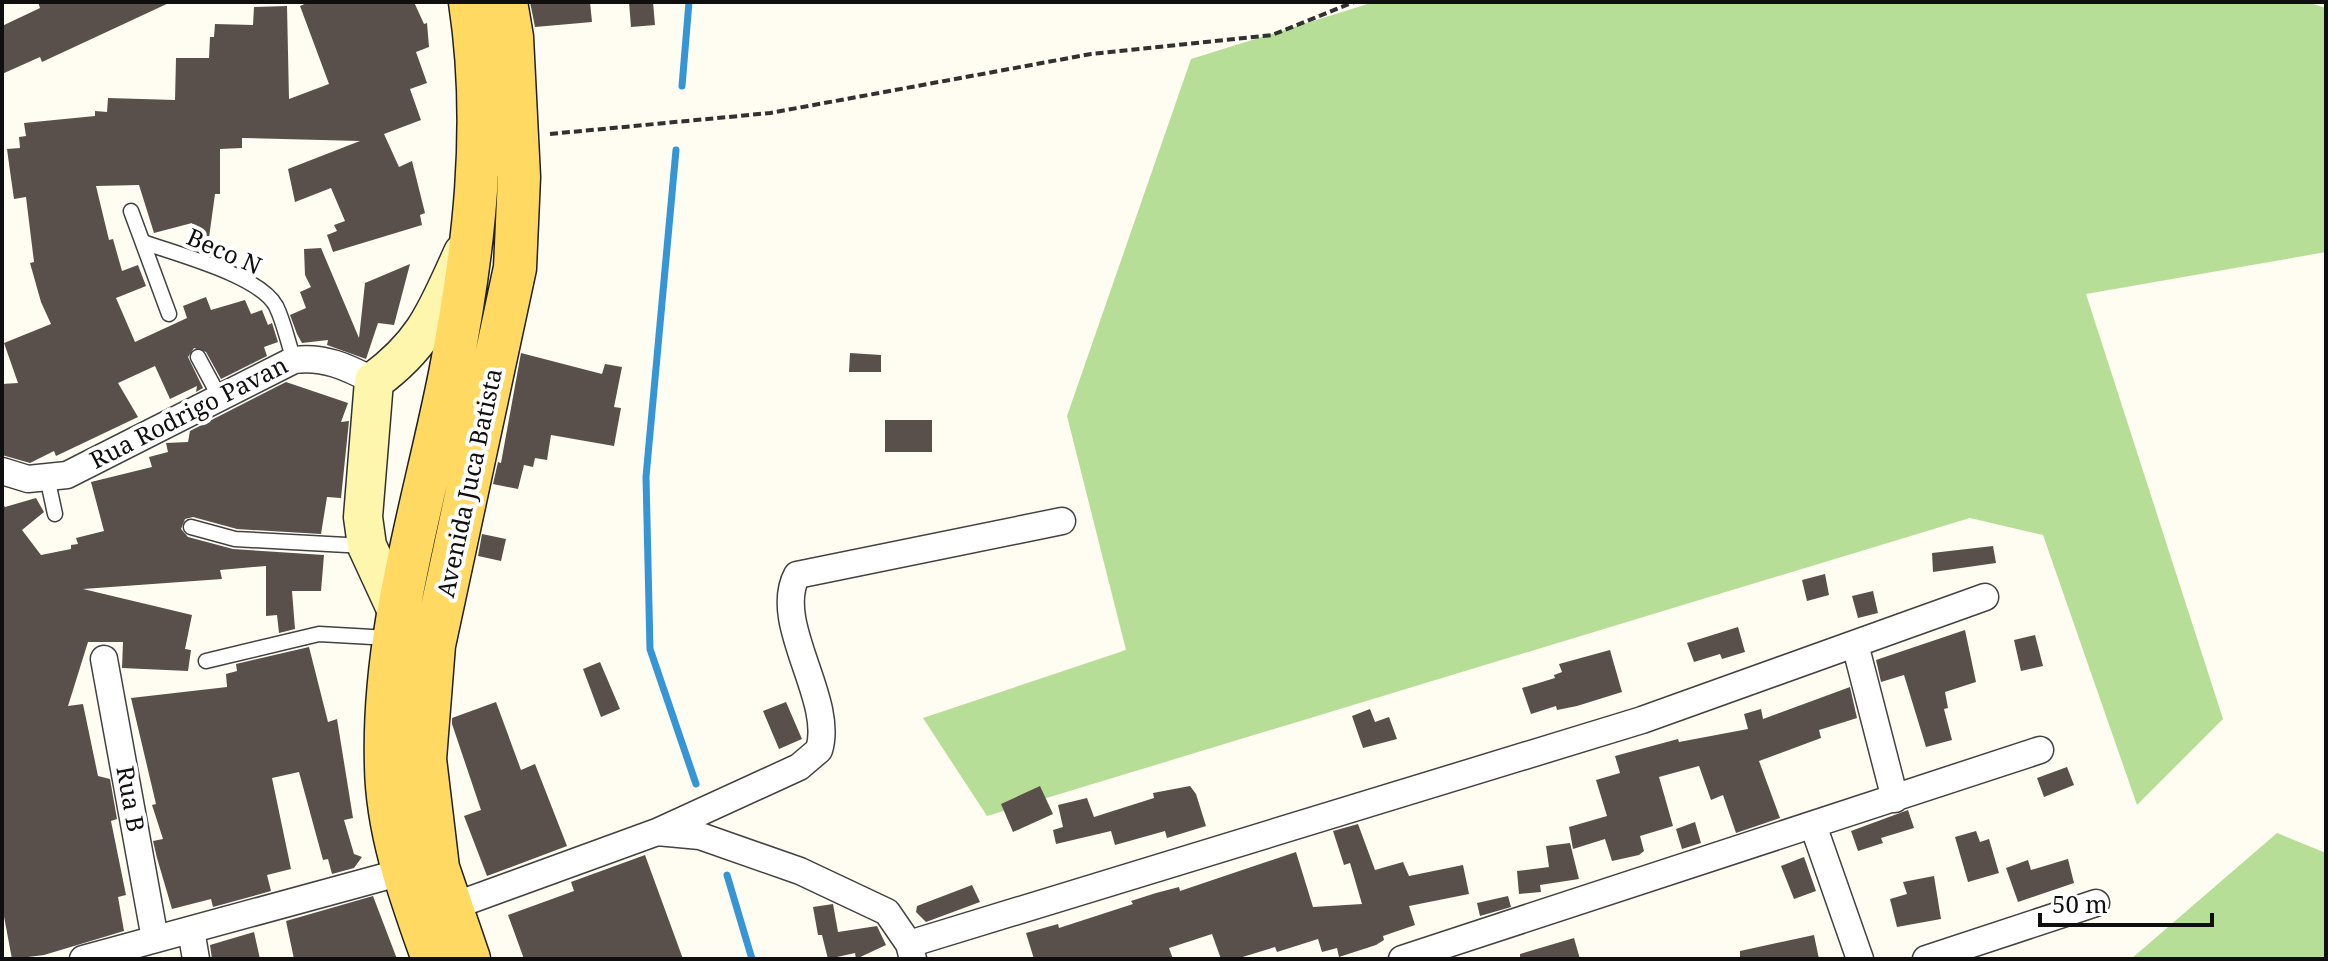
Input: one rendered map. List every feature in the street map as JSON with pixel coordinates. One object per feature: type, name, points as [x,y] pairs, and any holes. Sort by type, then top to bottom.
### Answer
[{"type":"main road","name":"Avenida Juca Batista","points":[[433,959],[402,872],[386,768],[394,625],[450,374],[474,229],[478,191],[470,2]]},
{"type":"main road","name":"Avenida Juca Batista","points":[[469,959],[438,868],[425,759],[434,645],[515,268],[519,177],[512,37],[506,2]]},
{"type":"main road","points":[[474,229],[498,237],[506,244],[515,268]]},
{"type":"main road","points":[[410,547],[423,543],[464,513]]},
{"type":"street","points":[[394,625],[365,532],[374,381],[404,360],[420,340],[474,229]]},
{"type":"street","name":"Rua Rodrigo Pavan","points":[[2,471],[28,479],[67,475],[294,360],[321,359],[345,366],[374,381]]},
{"type":"street","points":[[451,907],[657,832],[799,767],[819,750],[821,727],[790,598],[797,575],[1062,521]]},
{"type":"street","points":[[365,532],[387,545],[410,547]]},
{"type":"street","points":[[657,832],[700,836],[800,871],[887,912],[911,952],[1642,720],[1985,597]]},
{"type":"street","points":[[1855,644],[1895,799]]},
{"type":"street","name":"Rua B","points":[[104,659],[155,939]]},
{"type":"street","points":[[1402,959],[1439,953],[2040,750]]},
{"type":"street","points":[[1813,825],[1860,959]]},
{"type":"street","points":[[83,959],[402,872]]},
{"type":"street","points":[[1926,959],[2096,903]]},
{"type":"street","points":[[191,930],[196,959]]},
{"type":"lane","points":[[131,211],[169,314]]},
{"type":"lane","name":"Beco N","points":[[143,242],[233,275],[256,287],[275,304],[294,360]]},
{"type":"lane","points":[[198,357],[219,396]]},
{"type":"lane","points":[[47,477],[55,514]]},
{"type":"lane","points":[[191,527],[235,539],[365,532]]},
{"type":"lane","points":[[206,661],[319,634],[394,625]]},
{"type":"path","points":[[517,137],[770,113],[1091,54],[1272,35],[1354,2]]},
{"type":"green space","points":[[1374,2],[2307,2],[2326,8],[2326,252],[2086,294],[2223,719],[2137,805],[2043,535],[1970,518],[987,816],[923,718],[1126,650],[1067,416],[1191,59]]},
{"type":"green space","points":[[2277,833],[2326,853],[2326,959],[2131,959]]},
{"type":"building","points":[[38,2],[171,2],[42,62],[40,57],[2,74],[2,26],[40,8]]},
{"type":"building","points":[[309,2],[414,2],[424,24],[427,23],[429,47],[416,52],[427,83],[410,89],[421,120],[384,134],[399,167],[412,161],[425,213],[420,215],[422,225],[333,252],[327,235],[337,231],[334,225],[345,221],[331,188],[295,202],[288,169],[360,141],[242,138],[242,148],[220,149],[220,194],[215,194],[208,245],[189,242],[192,223],[154,233],[139,185],[96,186],[109,240],[113,239],[122,271],[138,265],[146,286],[116,298],[135,342],[187,318],[183,306],[206,297],[211,310],[245,300],[251,314],[262,310],[268,325],[272,323],[278,342],[264,347],[267,356],[221,379],[206,352],[194,348],[188,357],[203,388],[196,392],[197,386],[170,399],[155,366],[118,383],[138,417],[56,456],[54,451],[30,463],[2,455],[2,384],[18,383],[4,343],[51,324],[30,263],[34,262],[26,197],[14,199],[7,149],[20,148],[19,137],[26,136],[24,123],[95,116],[95,111],[107,112],[108,98],[175,100],[176,58],[209,58],[210,37],[214,37],[215,24],[253,25],[254,7],[287,6],[289,99],[329,84],[300,6]]},
{"type":"building","points":[[530,2],[590,2],[592,22],[535,27]]},
{"type":"building","points":[[629,2],[653,2],[655,25],[631,27]]},
{"type":"building","points":[[321,248],[359,338],[365,283],[410,264],[394,325],[378,323],[366,359],[327,345],[328,340],[302,343],[297,334],[290,315],[306,308],[300,292],[311,287],[305,275],[304,249]]},
{"type":"building","points":[[521,353],[602,374],[605,364],[622,367],[614,407],[621,408],[614,446],[551,435],[547,460],[535,458],[533,467],[524,465],[518,489],[493,484],[498,462],[501,463]]},
{"type":"building","points":[[850,353],[881,355],[881,372],[849,372]]},
{"type":"building","points":[[286,382],[348,403],[341,422],[349,421],[341,498],[327,497],[321,534],[237,529],[193,517],[185,519],[181,529],[188,537],[233,549],[324,555],[321,591],[292,591],[295,629],[279,633],[277,615],[266,616],[266,566],[220,570],[222,579],[83,589],[192,615],[185,649],[191,650],[188,671],[122,668],[123,642],[88,642],[68,706],[83,704],[98,776],[110,779],[117,819],[111,821],[126,895],[118,897],[124,931],[44,955],[12,959],[2,906],[2,503],[5,507],[36,498],[44,512],[22,530],[41,555],[71,549],[71,545],[78,544],[76,538],[104,531],[91,482],[152,467],[149,457],[168,452],[166,443],[188,442],[190,431]]},
{"type":"building","points":[[885,420],[932,420],[932,452],[885,452]]},
{"type":"building","points":[[482,534],[506,539],[501,561],[478,556]]},
{"type":"building","points":[[1993,546],[1996,563],[1933,572],[1932,553]]},
{"type":"building","points":[[1825,574],[1829,595],[1807,601],[1802,580]]},
{"type":"building","points":[[1873,591],[1878,613],[1858,618],[1852,596]]},
{"type":"building","points":[[1738,627],[1745,652],[1722,659],[1720,654],[1694,662],[1687,643]]},
{"type":"building","points":[[1965,630],[1976,682],[1945,692],[1948,708],[1944,709],[1952,740],[1926,747],[1904,675],[1881,682],[1876,660]]},
{"type":"building","points":[[2035,635],[2043,666],[2021,671],[2014,640]]},
{"type":"building","points":[[309,647],[328,722],[337,719],[353,818],[344,820],[354,854],[362,857],[354,868],[332,874],[328,859],[323,860],[299,772],[272,778],[291,869],[267,875],[271,891],[213,907],[211,899],[172,909],[153,841],[163,839],[152,805],[156,804],[131,698],[227,687],[226,674],[237,671],[236,664]]},
{"type":"building","points":[[1610,650],[1622,692],[1577,706],[1557,710],[1556,706],[1531,714],[1522,688],[1555,678],[1554,675],[1562,672],[1559,664]]},
{"type":"building","points":[[600,662],[620,709],[601,717],[583,669]]},
{"type":"building","points":[[1850,687],[1857,718],[1819,730],[1821,738],[1759,761],[1780,818],[1736,833],[1723,795],[1711,800],[1699,766],[1659,777],[1673,826],[1640,836],[1644,851],[1639,855],[1612,861],[1605,839],[1573,849],[1569,827],[1607,816],[1596,780],[1620,773],[1615,756],[1678,739],[1679,742],[1748,729],[1744,714],[1761,709],[1763,719]]},
{"type":"building","points":[[496,702],[521,770],[535,764],[567,846],[487,876],[464,816],[481,810],[452,718]]},
{"type":"building","points":[[786,702],[802,739],[779,749],[763,711]]},
{"type":"building","points":[[1370,709],[1375,722],[1389,717],[1397,739],[1363,748],[1352,716]]},
{"type":"building","points":[[2067,767],[2074,785],[2044,797],[2037,778]]},
{"type":"building","points":[[1040,786],[1053,814],[1013,832],[1001,804]]},
{"type":"building","points":[[1190,786],[1196,794],[1206,826],[1167,838],[1165,831],[1115,845],[1111,831],[1056,844],[1053,830],[1063,827],[1058,805],[1087,798],[1094,817],[1154,798],[1153,793]]},
{"type":"building","points":[[1908,810],[1914,828],[1881,838],[1883,843],[1858,851],[1851,831]]},
{"type":"building","points":[[1695,822],[1701,843],[1682,849],[1676,829]]},
{"type":"building","points":[[1358,824],[1375,870],[1403,862],[1409,876],[1463,865],[1469,894],[1409,906],[1415,925],[1383,936],[1384,940],[1376,945],[1339,957],[1337,948],[1322,952],[1318,939],[1277,952],[1275,947],[1236,959],[1221,959],[1212,934],[1169,948],[1173,959],[1034,959],[1026,933],[1058,924],[1059,928],[1133,904],[1131,901],[1179,887],[1180,891],[1296,852],[1313,907],[1362,904],[1350,863],[1344,865],[1333,831]]},
{"type":"building","points":[[1976,831],[1980,842],[1989,839],[1999,873],[1968,882],[1955,837]]},
{"type":"building","points":[[1570,843],[1579,879],[1540,885],[1541,892],[1519,894],[1517,871],[1549,867],[1546,846]]},
{"type":"building","points":[[645,855],[683,959],[524,959],[508,915],[574,891],[571,882]]},
{"type":"building","points":[[1804,857],[1816,891],[1794,899],[1781,866]]},
{"type":"building","points":[[2068,859],[2074,883],[2018,902],[2006,868],[2028,860],[2031,870]]},
{"type":"building","points":[[1934,876],[1941,919],[1897,927],[1890,899],[1907,894],[1903,882]]},
{"type":"building","points":[[972,885],[980,902],[926,922],[916,912],[917,906]]},
{"type":"building","points":[[373,896],[397,959],[294,959],[286,921]]},
{"type":"building","points":[[1508,896],[1511,907],[1480,916],[1477,903]]},
{"type":"building","points":[[833,904],[838,932],[877,926],[886,945],[856,959],[855,953],[828,959],[822,935],[818,935],[813,907]]},
{"type":"building","points":[[254,932],[260,959],[212,959],[210,945]]},
{"type":"building","points":[[1814,935],[1819,959],[1740,959],[1740,951]]},
{"type":"building","points":[[1574,938],[1580,959],[1520,959],[1520,954]]},
{"type":"waterway","points":[[682,86],[689,2]]},
{"type":"waterway","points":[[676,150],[646,477],[650,649],[696,784]]},
{"type":"waterway","points":[[727,875],[752,959]]}]
